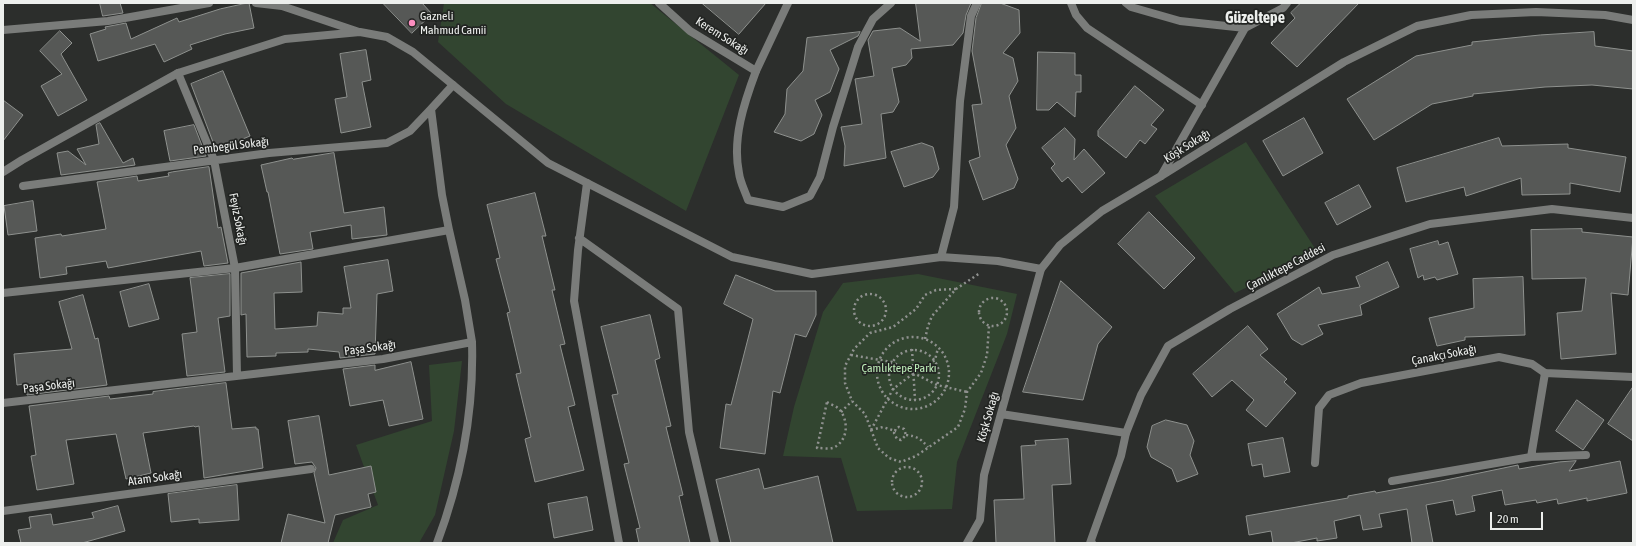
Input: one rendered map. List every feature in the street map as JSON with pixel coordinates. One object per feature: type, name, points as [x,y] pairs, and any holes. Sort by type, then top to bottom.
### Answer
[{"type":"street","points":[[3,30],[108,21],[209,3]]},
{"type":"street","points":[[256,3],[282,6],[360,32],[388,37],[413,52],[548,163],[732,257],[812,274],[941,257],[998,261],[1041,269]]},
{"type":"street","name":"Kerem Sokağı","points":[[659,3],[690,31],[756,72]]},
{"type":"street","points":[[788,3],[756,72],[746,100],[737,143],[739,174],[748,200],[783,207],[810,196],[820,177],[833,127],[858,46],[873,19],[891,3]]},
{"type":"street","points":[[941,257],[954,207],[960,100],[971,16],[977,3]]},
{"type":"street","points":[[1071,3],[1076,15],[1087,28],[1202,104]]},
{"type":"street","points":[[1126,3],[1131,7],[1180,21],[1245,28]]},
{"type":"street","points":[[1161,176],[1245,28],[1283,8],[1286,3]]},
{"type":"street","name":"Köşk Sokağı","points":[[967,543],[980,520],[984,475],[1041,269],[1060,245],[1102,211],[1344,62],[1417,26],[1471,15],[1536,12],[1605,15],[1633,20]]},
{"type":"street","points":[[3,172],[178,73],[285,39],[360,32]]},
{"type":"street","name":"Feyiz Sokağı","points":[[178,73],[214,160],[235,268],[237,376]]},
{"type":"street","points":[[437,543],[450,510],[460,469],[468,420],[473,372],[472,342],[466,300],[442,195],[431,109],[453,85]]},
{"type":"street","name":"Pembegül Sokağı","points":[[23,186],[214,160],[387,143],[410,131],[431,109]]},
{"type":"street","points":[[587,183],[579,238],[574,301],[619,543]]},
{"type":"street","name":"Çamlıktepe Caddesi","points":[[1091,543],[1121,456],[1126,433],[1141,395],[1168,346],[1230,309],[1333,255],[1430,224],[1552,209],[1633,218]]},
{"type":"street","points":[[3,293],[235,268],[449,230]]},
{"type":"street","points":[[579,238],[678,309],[689,432],[715,543]]},
{"type":"street","name":"Paşa Sokağı","points":[[3,403],[383,359],[472,342]]},
{"type":"street","name":"Çanakçı Sokağı","points":[[1315,463],[1319,408],[1329,395],[1361,383],[1499,357],[1532,364],[1544,373],[1633,377]]},
{"type":"street","points":[[1531,457],[1544,373]]},
{"type":"street","points":[[1001,414],[1126,433]]},
{"type":"street","points":[[1392,481],[1531,457],[1586,455]]},
{"type":"street","name":"Atam Sokağı","points":[[3,511],[311,469]]},
{"type":"path","points":[[925,339],[932,316],[956,289],[998,261]]},
{"type":"path","points":[[956,289],[936,290],[925,295],[916,309],[893,327],[870,333],[854,349],[845,366],[845,383],[852,401],[865,414],[878,448],[889,458],[901,462],[916,456],[958,427],[965,409],[967,392],[981,372],[987,356],[989,326]]},
{"type":"path","points":[[873,294],[879,296],[884,301],[886,313],[884,319],[879,324],[867,326],[857,319],[855,308],[857,302],[862,296],[873,294]]},
{"type":"path","points":[[995,298],[1000,300],[1005,305],[1007,314],[1005,319],[1000,324],[996,326],[989,326],[979,315],[979,309],[981,304],[986,299],[995,298]]},
{"type":"path","points":[[879,324],[882,330]]},
{"type":"path","points":[[911,337],[925,339],[938,348],[942,351],[949,366],[949,379],[944,393],[937,401],[930,406],[921,409],[907,410],[893,405],[887,400],[880,390],[877,382],[876,368],[885,349],[897,340],[911,337]]},
{"type":"path","points":[[871,430],[893,389],[914,373],[935,360],[938,348]]},
{"type":"path","points":[[912,349],[915,400]]},
{"type":"path","points":[[912,349],[918,349],[928,353],[935,360],[940,376],[938,385],[930,394],[915,400],[902,397],[893,389],[889,380],[889,371],[892,362],[900,353],[912,349]]},
{"type":"path","points":[[851,355],[892,362],[938,385],[967,392]]},
{"type":"path","points":[[841,412],[852,401]]},
{"type":"path","points":[[827,402],[839,409],[841,412],[844,417],[846,432],[841,442],[832,448],[817,448],[827,402]]},
{"type":"path","points":[[871,430],[883,427],[895,431]]},
{"type":"path","points":[[895,431],[896,428],[904,429],[906,435]]},
{"type":"path","points":[[895,431],[894,433],[897,439],[901,440],[906,435],[915,435],[928,447]]},
{"type":"path","points":[[901,462],[904,467]]},
{"type":"path","points":[[904,467],[915,469],[922,479],[920,490],[910,497],[899,495],[892,486],[894,474],[897,470],[904,467]]},
{"type":"green space","points":[[444,3],[650,3],[739,75],[686,211],[506,104],[438,42]]},
{"type":"green space","points":[[1246,142],[1318,253],[1235,293],[1155,196]]},
{"type":"green space","name":"Çamlıktepe Parkı","points":[[918,274],[1017,294],[1007,334],[957,462],[952,509],[857,511],[841,458],[783,456],[794,407],[823,312],[843,283]]},
{"type":"green space","points":[[462,361],[454,431],[435,515],[419,543],[333,543],[343,520],[378,505],[356,445],[432,421],[429,365]]},
{"type":"building","points":[[100,3],[120,3],[123,13],[103,16]]},
{"type":"building","points":[[249,3],[254,28],[225,34],[190,45],[192,49],[164,62],[155,44],[98,61],[90,34],[106,29],[105,27],[126,23],[131,39],[177,18],[179,22],[220,9]]},
{"type":"building","name":"Gazneli Mahmud Camii","points":[[383,3],[422,3],[432,14],[412,33]]},
{"type":"building","points":[[702,3],[766,3],[739,34]]},
{"type":"building","points":[[916,3],[971,3],[966,15],[963,33],[953,45],[911,49],[912,58],[906,65],[892,68],[899,102],[893,112],[881,114],[886,158],[844,166],[845,146],[841,127],[862,124],[855,79],[874,76],[868,40],[873,31],[900,28],[920,41]]},
{"type":"building","points":[[982,3],[1000,3],[1019,10],[1020,33],[1003,53],[1013,58],[1018,81],[1009,96],[1016,128],[1006,145],[1018,179],[1014,188],[983,200],[969,161],[980,157],[972,105],[982,104],[972,51],[976,18]]},
{"type":"building","points":[[1301,3],[1359,3],[1297,67],[1271,43],[1295,18],[1291,13]]},
{"type":"building","points":[[60,31],[72,43],[61,54],[87,100],[58,116],[41,86],[62,74],[40,51]]},
{"type":"building","points":[[860,32],[858,36],[830,50],[839,69],[830,92],[815,100],[822,115],[814,134],[801,141],[774,132],[785,114],[787,89],[803,71],[807,38]]},
{"type":"building","points":[[1594,32],[1595,46],[1633,51],[1633,89],[1592,85],[1545,87],[1473,94],[1473,96],[1432,104],[1374,140],[1347,99],[1416,56],[1472,45],[1472,42],[1540,35]]},
{"type":"building","points":[[366,50],[371,80],[362,82],[371,127],[341,133],[335,99],[347,97],[340,54]]},
{"type":"building","points":[[1038,52],[1075,53],[1075,75],[1081,75],[1081,92],[1076,92],[1075,117],[1057,102],[1049,110],[1037,110]]},
{"type":"building","points":[[223,71],[250,136],[216,150],[191,84]]},
{"type":"building","points":[[1135,86],[1164,110],[1151,125],[1157,129],[1145,144],[1140,140],[1126,158],[1098,136],[1098,131]]},
{"type":"building","points":[[3,100],[23,115],[3,141]]},
{"type":"building","points":[[1304,118],[1323,153],[1283,176],[1263,141]]},
{"type":"building","points":[[100,123],[123,163],[133,158],[135,165],[61,175],[57,153],[68,151],[86,165],[77,149],[99,144],[96,125]]},
{"type":"building","points":[[194,125],[206,156],[170,161],[164,131]]},
{"type":"building","points":[[1065,128],[1075,139],[1074,160],[1084,149],[1105,173],[1082,193],[1068,177],[1062,182],[1051,168],[1055,164],[1042,148]]},
{"type":"building","points":[[1499,138],[1502,146],[1568,144],[1568,148],[1626,157],[1620,192],[1570,183],[1570,194],[1522,195],[1521,178],[1466,196],[1464,187],[1406,202],[1397,168]]},
{"type":"building","points":[[922,143],[933,147],[939,169],[933,177],[904,187],[891,152]]},
{"type":"building","points":[[334,153],[344,213],[384,207],[387,235],[352,239],[351,225],[310,232],[313,249],[280,254],[268,192],[261,165],[292,158]]},
{"type":"building","points":[[209,167],[218,228],[221,227],[228,263],[204,266],[201,251],[108,268],[106,261],[66,267],[67,274],[40,278],[35,238],[61,234],[62,236],[106,229],[97,182],[137,176],[138,181],[169,176],[168,173],[172,172]]},
{"type":"building","points":[[1359,185],[1371,207],[1337,225],[1325,203]]},
{"type":"building","points":[[535,193],[546,236],[542,236],[555,290],[552,290],[565,344],[560,345],[575,405],[568,407],[584,470],[535,482],[525,439],[531,437],[516,374],[521,373],[507,313],[510,312],[496,259],[500,258],[487,205]]},
{"type":"building","points":[[33,201],[37,231],[8,235],[4,206]]},
{"type":"building","points":[[1149,212],[1195,258],[1164,289],[1118,244]]},
{"type":"building","points":[[1582,229],[1582,232],[1633,237],[1628,295],[1611,293],[1616,354],[1561,359],[1557,313],[1582,311],[1586,278],[1532,279],[1531,230]]},
{"type":"building","points":[[1438,241],[1439,245],[1448,242],[1458,274],[1437,280],[1435,277],[1424,280],[1423,275],[1418,278],[1410,249]]},
{"type":"building","points":[[388,260],[393,291],[377,294],[375,354],[340,358],[339,352],[308,349],[308,352],[276,353],[276,356],[247,357],[246,314],[241,315],[241,273],[301,262],[302,292],[274,293],[275,329],[317,326],[318,312],[343,314],[343,308],[351,308],[344,267]]},
{"type":"building","points":[[1388,262],[1399,287],[1360,305],[1362,315],[1318,325],[1323,334],[1302,345],[1292,339],[1277,314],[1319,287],[1322,294],[1360,287],[1356,277]]},
{"type":"building","points":[[230,274],[230,316],[218,318],[225,372],[187,376],[182,334],[197,332],[190,278]]},
{"type":"building","points":[[736,275],[775,291],[816,291],[816,315],[806,337],[795,334],[780,393],[773,391],[765,454],[720,448],[726,404],[731,405],[753,319],[724,304]]},
{"type":"building","points":[[1523,277],[1525,335],[1465,337],[1465,340],[1437,346],[1429,318],[1474,308],[1473,279]]},
{"type":"building","points":[[1061,281],[1112,327],[1098,344],[1083,400],[1023,392]]},
{"type":"building","points":[[149,284],[159,319],[129,327],[120,292]]},
{"type":"building","points":[[83,295],[95,339],[98,338],[107,385],[27,395],[25,384],[17,385],[14,354],[72,349],[59,302]]},
{"type":"building","points":[[650,315],[660,358],[655,360],[671,426],[666,427],[683,495],[679,496],[690,543],[639,543],[636,529],[640,528],[624,464],[629,463],[612,395],[618,394],[601,327]]},
{"type":"building","points":[[1248,326],[1268,349],[1260,355],[1287,379],[1284,382],[1296,393],[1266,427],[1246,410],[1254,400],[1232,380],[1212,397],[1193,374]]},
{"type":"building","points":[[411,362],[423,419],[389,426],[383,400],[350,406],[343,369],[375,365],[375,370]]},
{"type":"building","points":[[226,383],[232,429],[256,427],[256,429],[258,429],[263,468],[204,478],[199,426],[194,426],[143,433],[151,473],[126,479],[116,434],[66,440],[74,484],[37,490],[31,456],[36,455],[29,406],[109,396],[110,399],[153,394],[153,392]]},
{"type":"building","points":[[1633,387],[1633,441],[1608,424]]},
{"type":"building","points":[[1577,400],[1604,420],[1583,450],[1556,431]]},
{"type":"building","points":[[319,416],[329,475],[371,466],[376,492],[368,494],[371,507],[335,515],[328,543],[281,543],[288,514],[325,523],[314,473],[316,468],[312,462],[295,464],[288,421]]},
{"type":"building","points":[[1166,420],[1187,425],[1194,441],[1190,455],[1198,474],[1177,482],[1172,469],[1151,457],[1147,447],[1152,426]]},
{"type":"building","points":[[1283,438],[1290,472],[1264,477],[1262,464],[1252,466],[1248,444]]},
{"type":"building","points":[[1068,439],[1071,484],[1052,485],[1055,543],[996,543],[994,500],[1024,499],[1021,446],[1036,445],[1035,441]]},
{"type":"building","points":[[1576,461],[1569,471],[1620,461],[1627,493],[1587,501],[1587,498],[1558,504],[1557,499],[1537,503],[1536,500],[1505,505],[1502,490],[1472,496],[1475,511],[1456,515],[1453,500],[1426,505],[1433,543],[1412,543],[1407,509],[1379,514],[1382,527],[1363,530],[1360,515],[1334,521],[1337,538],[1317,541],[1317,538],[1291,543],[1273,543],[1271,531],[1249,535],[1246,516],[1348,498],[1348,496],[1375,491],[1376,493],[1441,481],[1518,465],[1519,469],[1559,462]]},
{"type":"building","points":[[759,469],[764,489],[818,476],[833,543],[731,543],[716,480]]},
{"type":"building","points":[[237,485],[239,520],[199,523],[199,519],[171,522],[168,494]]},
{"type":"building","points":[[587,497],[593,530],[554,538],[548,504]]},
{"type":"building","points":[[118,506],[125,531],[82,543],[21,543],[18,530],[31,528],[29,517],[51,514],[53,525],[94,518],[92,513]]},
{"type":"place","name":"Gazneli Mahmud Camii","points":[[412,23]]},
{"type":"district","name":"Güzeltepe","points":[[1255,18]]}]
